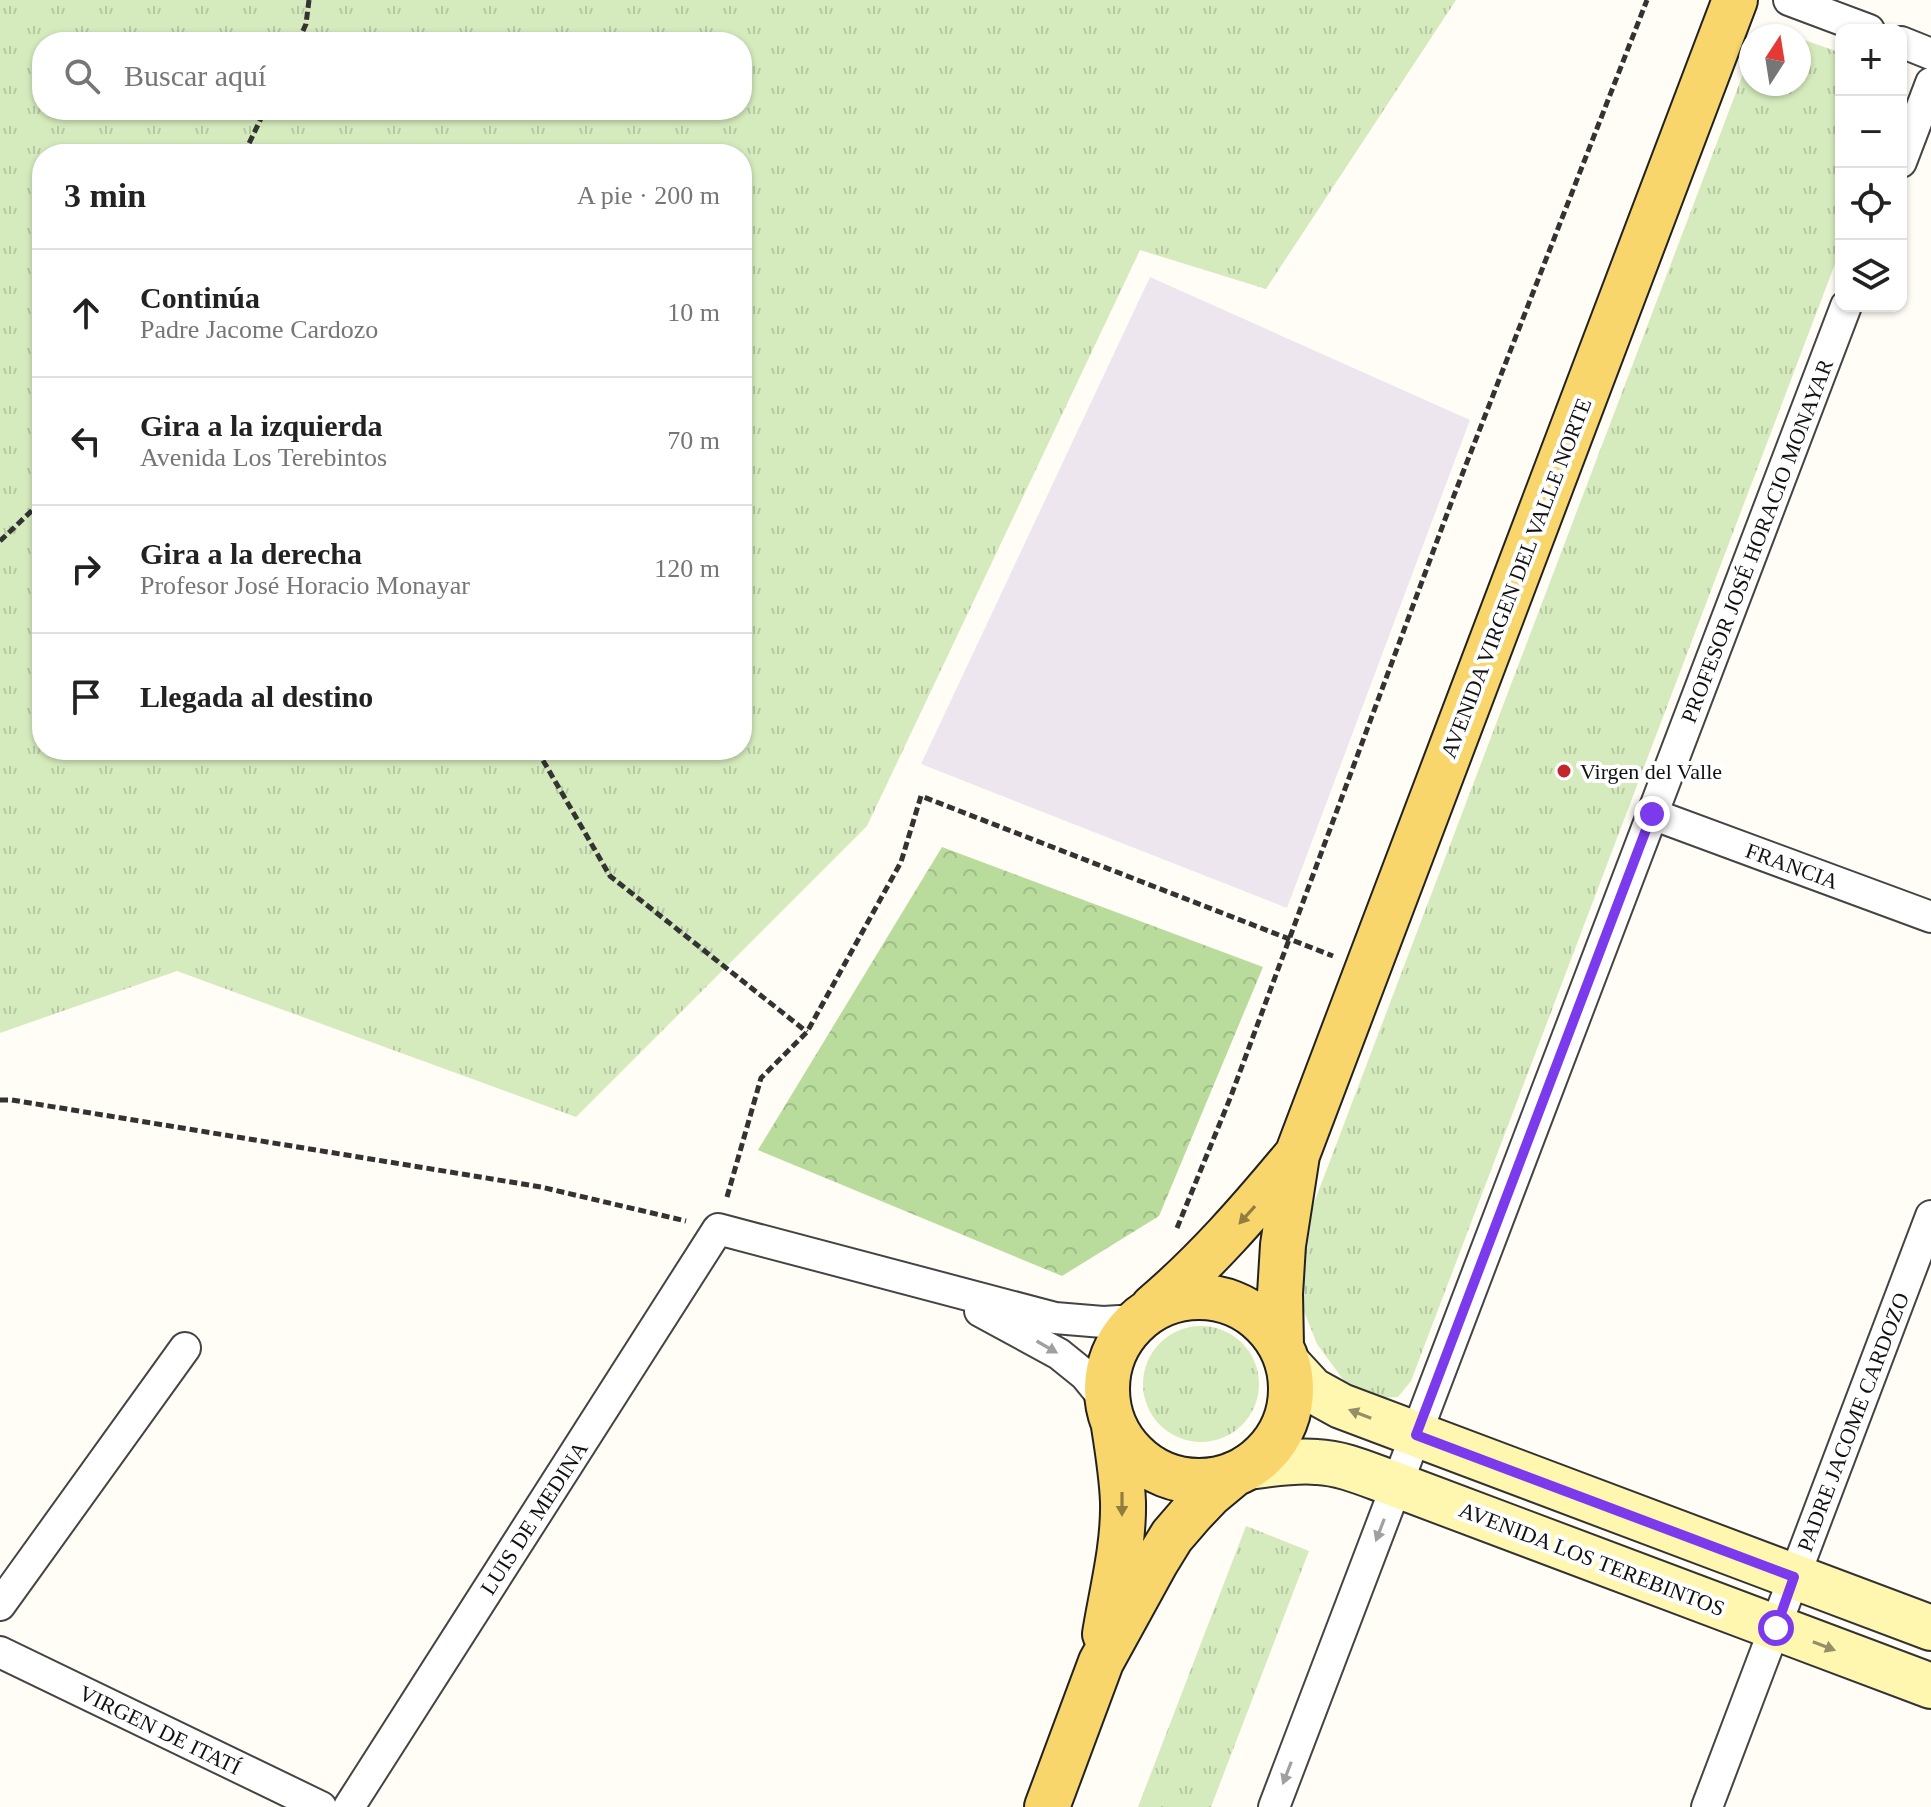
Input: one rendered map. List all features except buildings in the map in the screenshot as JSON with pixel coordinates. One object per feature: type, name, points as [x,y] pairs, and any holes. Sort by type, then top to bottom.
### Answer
[{"type":"main road","name":"AVENIDA VIRGEN DEL VALLE NORTE","points":[[1285,1355],[1280,1294],[1283,1245],[1297,1155],[1735,0]]},
{"type":"main road","name":"AVENIDA VIRGEN DEL VALLE NORTE","points":[[1143,1315],[1195,1270],[1297,1155]]},
{"type":"main road","points":[[1101,1662],[1123,1505],[1107,1379],[1112,1357],[1122,1337],[1143,1315],[1177,1299],[1208,1297],[1237,1304],[1263,1321],[1312,1390],[1341,1406],[1931,1628]]},
{"type":"main road","points":[[1047,1807],[1101,1662],[1172,1536],[1210,1494],[1270,1448],[1285,1423],[1292,1394],[1285,1355]]},
{"type":"main road","points":[[1111,1414],[1130,1450],[1152,1468],[1178,1478],[1206,1481],[1241,1471]]},
{"type":"main road","name":"AVENIDA LOS TEREBINTOS","points":[[1241,1471],[1279,1463],[1318,1462],[1340,1466],[1931,1686]]},
{"type":"street","points":[[1789,0],[1853,24]]},
{"type":"street","points":[[1907,44],[1931,54]]},
{"type":"street","points":[[1907,146],[1931,83]]},
{"type":"street","name":"PROFESOR JOSÉ HORACIO MONAYAR","points":[[1274,1807],[1844,312]]},
{"type":"street","name":"FRANCIA","points":[[1652,814],[1931,917]]},
{"type":"street","name":"PADRE JACOME CARDOZO","points":[[1707,1807],[1931,1216]]},
{"type":"street","points":[[718,1229],[1055,1318],[1103,1322],[1143,1315]]},
{"type":"street","name":"LUIS DE MEDINA","points":[[349,1807],[718,1229]]},
{"type":"street","points":[[928,1285],[1059,1354],[1085,1375],[1111,1414]]},
{"type":"street","points":[[0,1605],[185,1348]]},
{"type":"street","name":"VIRGEN DE ITATÍ","points":[[0,1652],[321,1807]]},
{"type":"path","points":[[302,32],[309,0]]},
{"type":"path","points":[[1174,1235],[1231,1096],[1453,498],[1647,0]]},
{"type":"path","points":[[249,144],[260,120]]},
{"type":"path","points":[[0,541],[32,511]]},
{"type":"path","points":[[543,760],[610,876],[807,1032]]},
{"type":"path","points":[[0,1100],[541,1187],[718,1229],[761,1078],[807,1032],[901,862],[921,796],[1368,969]]},
{"type":"shaded area","points":[[1150,277],[1470,420],[1287,908],[921,764]]},
{"type":"green space","points":[[0,0],[1456,0],[1266,289],[1140,250],[867,826],[576,1117],[177,971],[0,1033]]},
{"type":"green space","points":[[1811,42],[1835,51],[1835,264],[1411,1381],[1398,1397],[1380,1398],[1345,1382],[1317,1344],[1300,1301],[1306,1224],[1739,85],[1739,96],[1811,96]]},
{"type":"green space","points":[[942,847],[1263,967],[1159,1216],[1062,1276],[758,1150]]},
{"type":"green space","points":[[1201,1326],[1223,1330],[1242,1343],[1255,1362],[1259,1384],[1255,1406],[1242,1425],[1223,1438],[1201,1442],[1179,1438],[1160,1425],[1147,1406],[1143,1384],[1147,1362],[1160,1343],[1179,1330]]},
{"type":"green space","points":[[1246,1526],[1309,1551],[1211,1807],[1138,1807]]},
{"type":"place","name":"Virgen del Valle","points":[[1564,771]]},
{"type":"route","points":[[1652,814],[1416,1435],[1794,1577],[1776,1628]]}]
